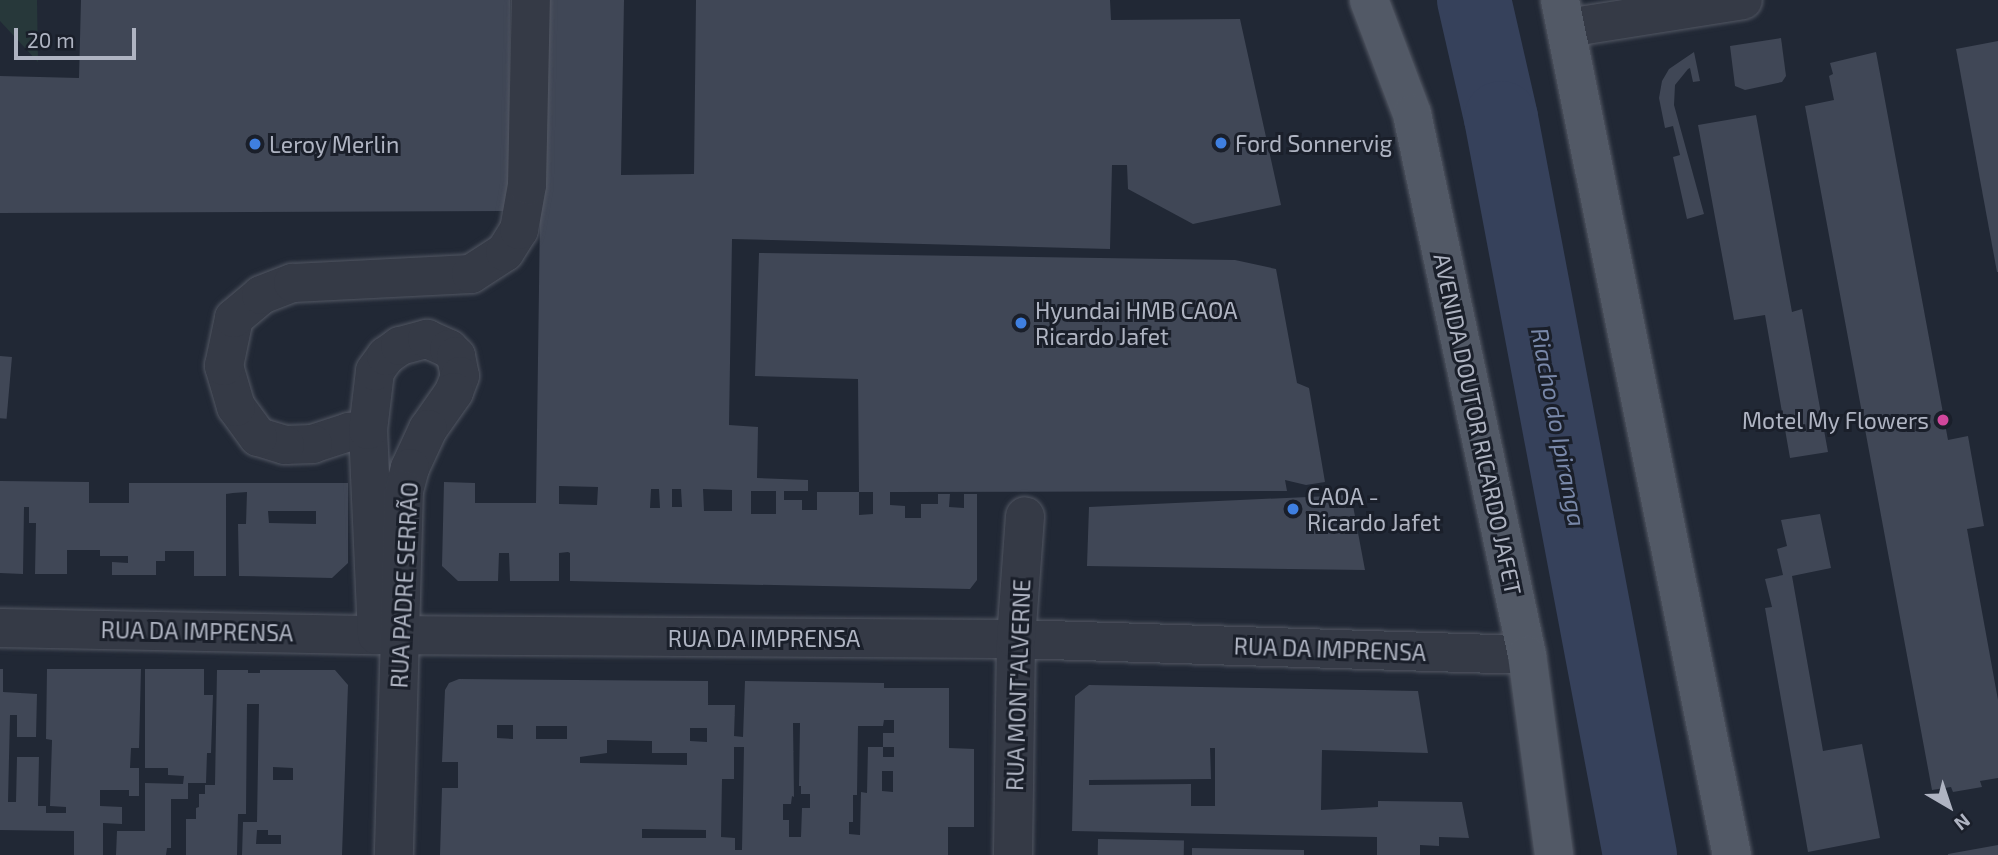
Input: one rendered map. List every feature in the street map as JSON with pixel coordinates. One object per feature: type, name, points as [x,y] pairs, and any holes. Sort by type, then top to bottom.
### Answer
[{"type":"main road","name":"AVENIDA DOUTOR RICARDO JAFET","points":[[1369,0],[1412,114],[1527,654],[1554,855]]},
{"type":"main road","points":[[1564,14],[1732,855]]},
{"type":"street","points":[[368,430],[349,432],[313,444],[285,445],[258,437],[236,407],[225,366],[234,318],[261,295],[293,283],[471,274],[505,252],[519,230],[527,185],[531,0]]},
{"type":"street","points":[[1564,14],[1742,0]]},
{"type":"street","name":"RUA PADRE SERRÃO","points":[[389,635],[399,581],[404,491],[410,468],[428,429],[454,392],[460,376],[456,356],[449,349],[427,339],[414,341],[386,356],[375,371],[368,430],[389,635],[394,855]]},
{"type":"street","name":"RUA MONT'ALVERNE","points":[[1013,855],[1016,639],[1025,516]]},
{"type":"street","name":"RUA DA IMPRENSA","points":[[0,628],[389,635],[1016,639],[1527,654]]},
{"type":"shaded area","points":[[0,0],[37,0],[38,62],[0,21]]},
{"type":"building","name":"Leroy Merlin","points":[[81,0],[510,0],[509,211],[0,213],[0,76],[79,78]]},
{"type":"building","points":[[543,0],[624,0],[621,175],[694,174],[696,0],[1110,0],[1111,20],[1240,19],[1281,205],[1193,224],[1128,189],[1127,165],[1112,165],[1110,249],[732,239],[729,425],[758,427],[757,478],[808,480],[808,491],[784,491],[784,500],[802,500],[802,510],[817,510],[817,492],[859,492],[858,379],[755,376],[759,253],[1235,260],[1276,269],[1297,383],[1309,388],[1325,482],[1306,485],[1285,480],[1287,491],[890,492],[890,505],[905,506],[905,518],[921,518],[921,504],[938,504],[938,494],[950,494],[949,507],[964,508],[964,494],[977,494],[977,580],[970,589],[570,581],[568,552],[559,553],[559,581],[510,581],[509,553],[499,553],[498,581],[458,581],[442,566],[444,482],[475,483],[475,503],[536,503]],"holes":[[[559,486],[598,487],[597,505],[559,504]],[[651,489],[659,489],[660,508],[650,508]],[[672,489],[681,489],[682,507],[672,507]],[[703,489],[732,490],[732,511],[704,511]],[[751,491],[776,491],[776,514],[751,514]],[[859,492],[873,492],[873,514],[859,515]]]},
{"type":"building","points":[[1781,38],[1786,76],[1782,82],[1745,90],[1735,86],[1730,46]]},
{"type":"building","points":[[1998,41],[1998,272],[1997,272],[1956,49]]},
{"type":"building","points":[[1694,52],[1700,81],[1693,82],[1690,68],[1688,69],[1675,85],[1674,105],[1704,214],[1687,219],[1673,157],[1680,155],[1673,126],[1665,128],[1659,98],[1662,81],[1669,69]]},
{"type":"building","points":[[1876,52],[1948,440],[1968,436],[1984,526],[1967,529],[1998,700],[1998,778],[1980,781],[1982,787],[1953,792],[1951,787],[1932,790],[1805,106],[1834,100],[1829,76],[1833,74],[1830,63]]},
{"type":"building","points":[[1756,115],[1792,312],[1802,309],[1828,452],[1790,458],[1765,315],[1734,320],[1698,125]]},
{"type":"building","points":[[0,356],[12,357],[7,419],[0,418]]},
{"type":"building","points":[[0,481],[89,482],[89,503],[129,503],[129,483],[348,483],[348,563],[332,578],[239,576],[238,524],[246,524],[247,492],[226,494],[226,576],[194,576],[194,551],[165,551],[165,561],[156,561],[156,575],[112,575],[112,562],[128,563],[128,556],[100,556],[100,550],[67,550],[67,574],[35,574],[36,523],[29,523],[29,507],[24,507],[23,574],[0,573]],"holes":[[[268,511],[316,511],[316,524],[269,523]]]},
{"type":"building","points":[[1351,495],[1365,570],[1087,566],[1089,507]]},
{"type":"building","points":[[1820,514],[1831,568],[1792,576],[1823,751],[1862,744],[1880,838],[1808,852],[1765,608],[1772,607],[1765,579],[1783,575],[1777,549],[1787,546],[1781,520]]},
{"type":"building","points":[[0,669],[3,669],[3,692],[37,694],[36,737],[17,737],[17,715],[10,715],[8,802],[16,802],[17,757],[39,757],[38,806],[46,806],[46,813],[66,813],[66,807],[50,806],[52,740],[46,739],[47,669],[141,669],[139,748],[131,748],[130,768],[139,768],[139,796],[129,796],[129,790],[100,790],[100,806],[122,807],[122,824],[103,823],[103,855],[74,855],[74,831],[0,830]]},
{"type":"building","points":[[145,669],[204,669],[204,695],[213,695],[211,753],[207,753],[206,783],[188,783],[188,799],[171,799],[171,848],[167,848],[166,855],[116,855],[117,831],[145,831],[145,783],[183,784],[184,776],[168,775],[168,768],[145,768]]},
{"type":"building","points":[[217,670],[248,670],[248,673],[260,673],[260,670],[335,670],[348,685],[342,855],[242,855],[243,822],[257,822],[259,704],[247,704],[246,814],[238,814],[237,855],[186,855],[186,819],[196,819],[199,794],[205,794],[205,785],[215,785]],"holes":[[[273,767],[293,768],[293,780],[273,780]],[[257,830],[268,830],[268,835],[281,835],[281,844],[256,844]]]},
{"type":"building","points":[[459,679],[708,681],[708,705],[735,705],[734,736],[743,737],[745,681],[884,683],[884,688],[949,688],[949,748],[974,749],[974,827],[948,827],[948,855],[440,855],[442,788],[458,788],[458,762],[442,762],[445,690],[449,683]],"holes":[[[884,720],[894,720],[894,733],[883,733],[883,747],[868,747],[867,793],[861,792],[860,835],[849,834],[849,822],[853,822],[853,795],[857,795],[858,726],[883,726]],[[793,723],[800,723],[799,786],[801,794],[810,794],[810,808],[802,808],[801,837],[789,837],[789,820],[783,820],[783,804],[791,804],[792,796],[794,797]],[[497,725],[513,725],[513,739],[497,738]],[[536,726],[567,726],[567,739],[536,739]],[[690,728],[707,728],[707,742],[690,741]],[[607,740],[652,741],[652,753],[687,753],[687,765],[580,763],[580,757],[607,753]],[[734,747],[744,747],[742,850],[735,850],[735,838],[721,837],[722,779],[734,779]],[[883,747],[894,747],[894,757],[883,757]],[[882,771],[893,771],[893,792],[882,791]],[[642,829],[706,830],[706,838],[642,838]]]},
{"type":"building","points":[[1089,685],[1418,691],[1428,753],[1322,750],[1321,810],[1378,807],[1378,801],[1462,802],[1469,838],[1439,837],[1439,846],[1420,845],[1420,855],[1377,855],[1377,837],[1072,831],[1075,696]],"holes":[[[1210,748],[1215,748],[1215,806],[1191,806],[1191,784],[1089,785],[1089,780],[1211,779]]]},
{"type":"building","points":[[1098,839],[1184,841],[1184,855],[1098,855]]},
{"type":"building","points":[[1998,845],[1998,855],[1948,855],[1948,854]]},
{"type":"building","points":[[1192,848],[1304,850],[1304,855],[1192,855]]},
{"type":"waterway","name":"Riacho do Ipiranga","points":[[1474,0],[1501,118],[1640,855]]},
{"type":"place","name":"Ford Sonnervig","points":[[1221,143]]},
{"type":"place","name":"Leroy Merlin","points":[[255,144]]},
{"type":"place","name":"Hyundai HMB CAOA Ricardo Jafet","points":[[1021,323]]},
{"type":"place","name":"Motel My Flowers","points":[[1943,420]]},
{"type":"place","name":"CAOA - Ricardo Jafet","points":[[1293,509]]}]
